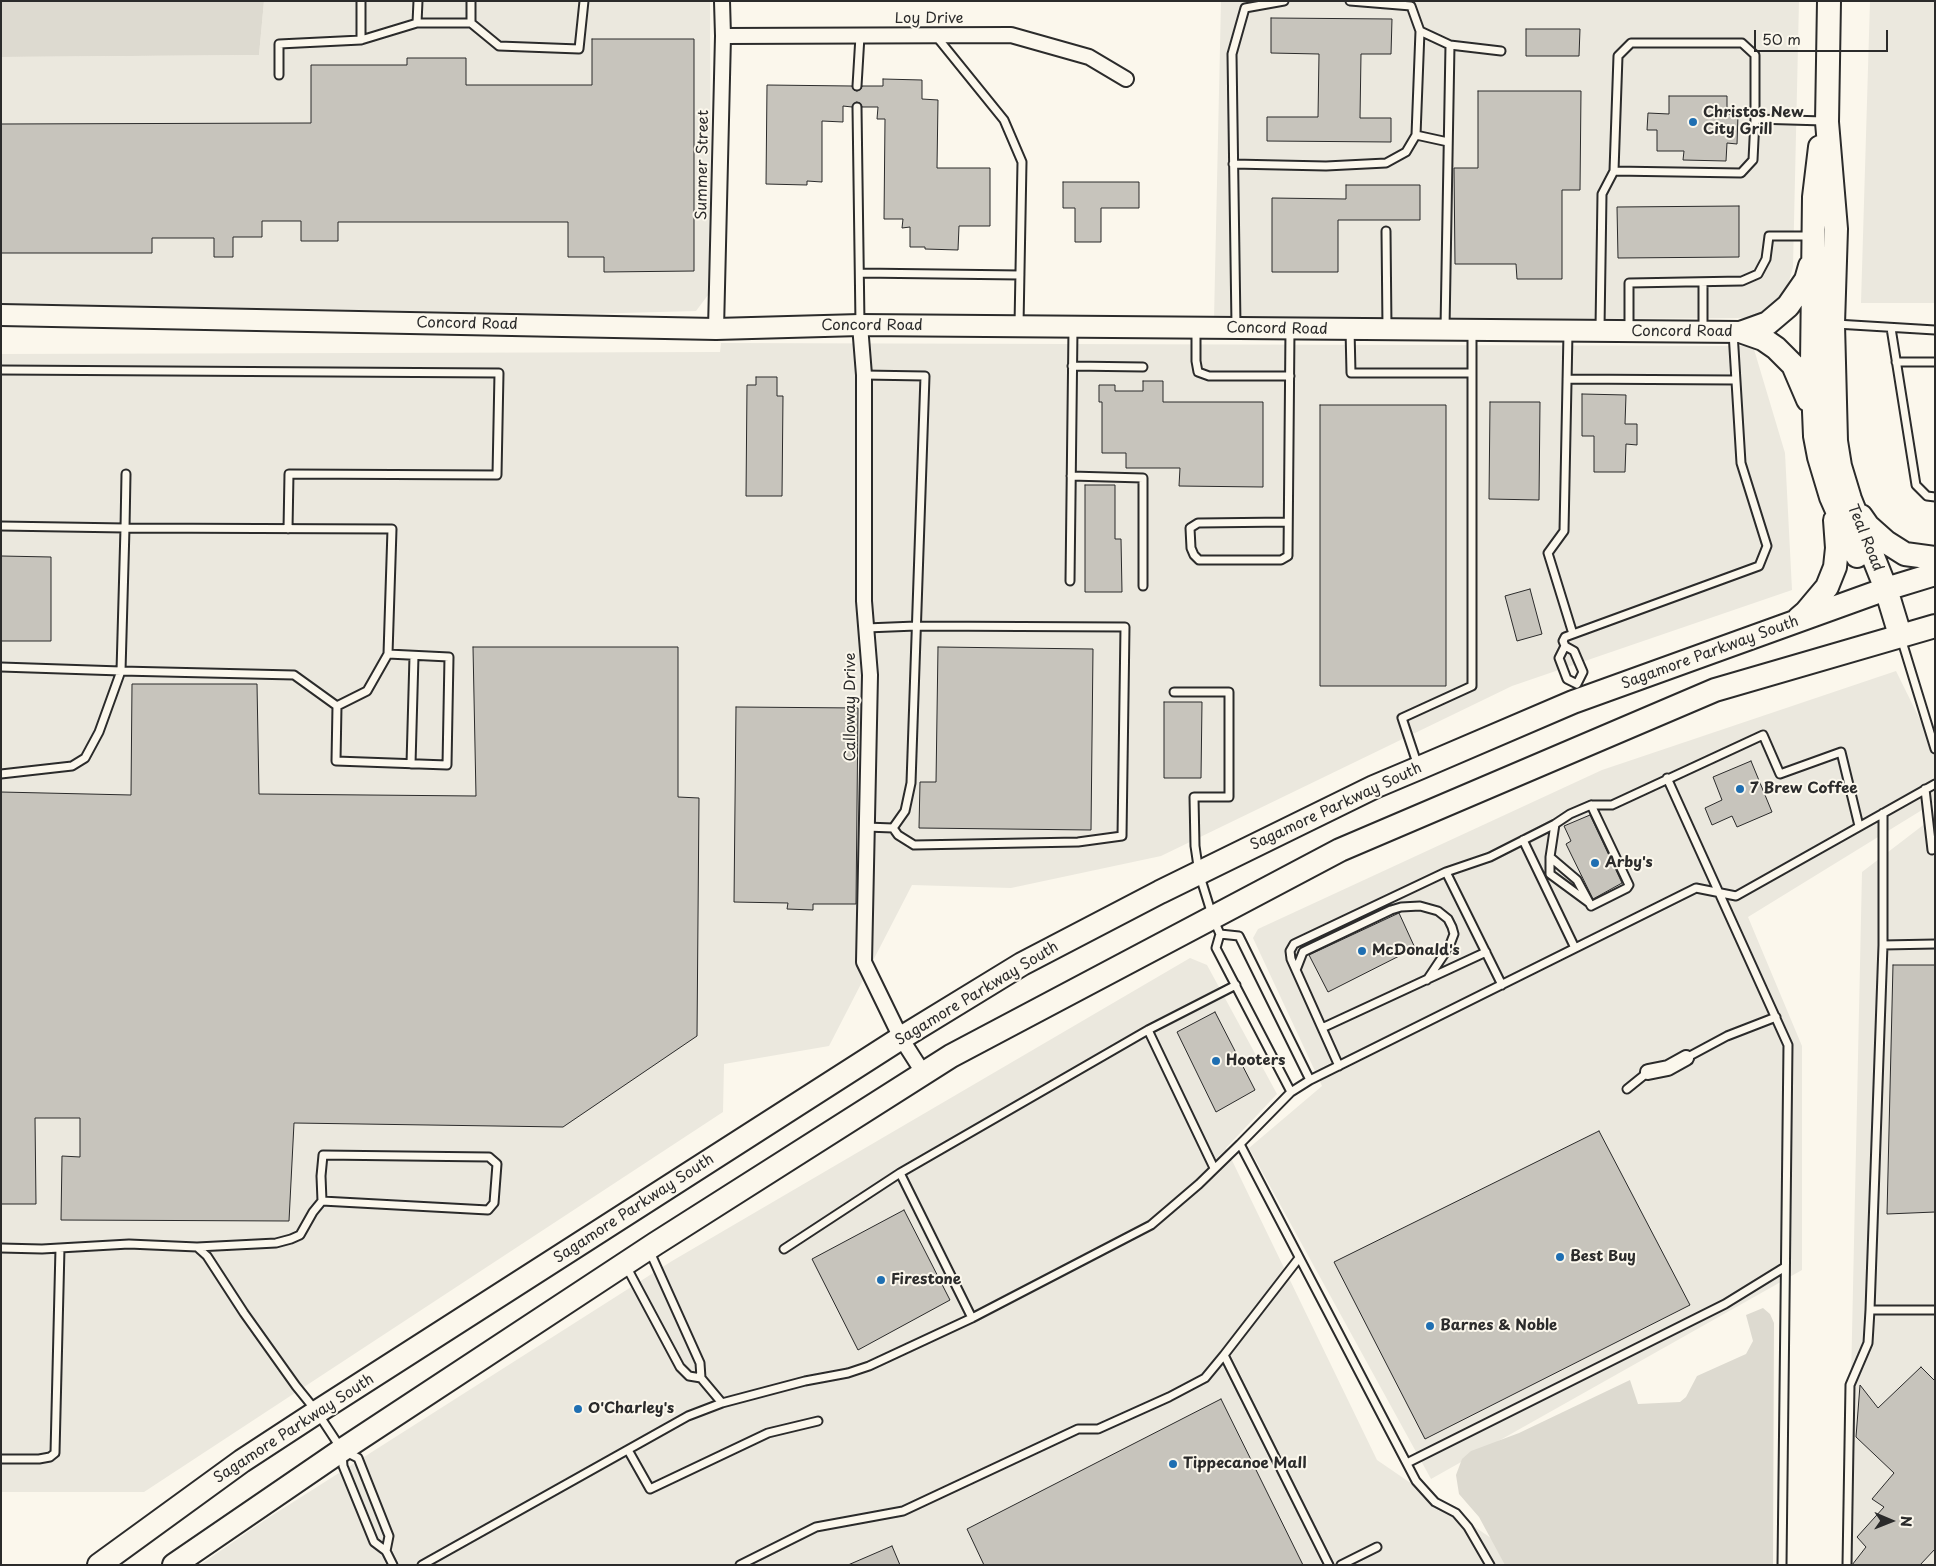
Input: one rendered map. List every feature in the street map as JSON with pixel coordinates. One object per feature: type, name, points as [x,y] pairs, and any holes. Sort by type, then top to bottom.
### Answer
[{"type":"main road","name":"Teal Road","points":[[1829,1],[1827,122],[1836,229],[1833,324],[1836,441],[1840,466],[1840,498]]},
{"type":"main road","name":"Teal Road","points":[[1827,122],[1822,134],[1816,170],[1814,247],[1813,413],[1819,457],[1886,589],[1900,635]]},
{"type":"main road","points":[[1738,332],[1768,323],[1788,306],[1806,280],[1814,247]]},
{"type":"main road","points":[[1738,332],[1763,339],[1776,348],[1793,365],[1813,413]]},
{"type":"main road","points":[[1840,498],[1886,542],[1905,554],[1935,558]]},
{"type":"main road","points":[[1792,623],[1806,612],[1827,587],[1835,567],[1840,498]]},
{"type":"main road","name":"Sagamore Parkway South","points":[[99,1565],[242,1461],[317,1412],[901,1038],[1022,964],[1160,892],[1374,787],[1419,768],[1580,691],[1792,623],[1886,589],[1935,574]]},
{"type":"main road","points":[[174,1565],[342,1450],[648,1248],[951,1056],[1216,926],[1340,850],[1715,690],[1900,635],[1934,628]]},
{"type":"street","name":"Summer Street","points":[[716,328],[723,36],[722,1]]},
{"type":"street","name":"Loy Drive","points":[[723,36],[1011,35],[1089,57],[1126,78]]},
{"type":"street","name":"Concord Road","points":[[1,315],[716,328],[860,325],[1738,332]]},
{"type":"street","name":"Calloway Drive","points":[[860,325],[864,375],[864,601],[870,675],[864,962],[901,1038],[924,1074]]},
{"type":"street","points":[[1648,1072],[1668,1068],[1686,1058]]},
{"type":"lane","points":[[361,1],[361,40]]},
{"type":"lane","points":[[417,23],[418,1]]},
{"type":"lane","points":[[471,1],[471,23]]},
{"type":"lane","points":[[279,75],[279,44],[361,40],[417,23],[471,23],[499,46],[579,49],[584,1]]},
{"type":"lane","points":[[1236,328],[1232,54],[1245,8],[1284,1]]},
{"type":"lane","points":[[1233,164],[1326,166],[1386,163],[1406,152],[1416,136],[1420,31],[1411,6],[1350,1]]},
{"type":"lane","points":[[1420,31],[1450,45],[1501,51]]},
{"type":"lane","points":[[858,86],[860,36]]},
{"type":"lane","points":[[936,36],[1004,120],[1022,162],[1019,326]]},
{"type":"lane","points":[[1600,332],[1602,194],[1614,171],[1618,56],[1631,43],[1742,43],[1755,55],[1753,160],[1741,173],[1614,171]]},
{"type":"lane","points":[[1445,330],[1450,45]]},
{"type":"lane","points":[[857,107],[860,325]]},
{"type":"lane","points":[[1755,119],[1827,122]]},
{"type":"lane","points":[[1416,136],[1448,142]]},
{"type":"lane","points":[[1386,231],[1387,330]]},
{"type":"lane","points":[[1629,332],[1629,283],[1742,281],[1758,274],[1766,258],[1769,236],[1814,247]]},
{"type":"lane","points":[[860,273],[1020,275]]},
{"type":"lane","points":[[1703,282],[1703,332]]},
{"type":"lane","points":[[1833,324],[1935,330]]},
{"type":"lane","points":[[1070,581],[1073,326]]},
{"type":"lane","points":[[1196,328],[1198,372],[1209,376],[1290,376]]},
{"type":"lane","points":[[1891,328],[1916,486],[1927,496],[1935,497]]},
{"type":"lane","points":[[1288,522],[1198,523],[1190,528],[1191,548],[1199,560],[1281,560],[1288,556],[1290,329]]},
{"type":"lane","points":[[1350,329],[1351,373],[1472,373]]},
{"type":"lane","points":[[1419,768],[1402,718],[1472,686],[1472,331]]},
{"type":"lane","points":[[1568,332],[1564,530],[1548,553],[1573,634]]},
{"type":"lane","points":[[1580,691],[1582,672],[1574,651],[1565,646],[1563,641],[1565,637],[1759,566],[1767,546],[1741,463],[1735,380],[1738,332]]},
{"type":"lane","points":[[1896,362],[1935,362]]},
{"type":"lane","points":[[1072,366],[1143,367]]},
{"type":"lane","points":[[1,370],[499,373],[497,475],[289,474],[288,529]]},
{"type":"lane","points":[[864,375],[925,376],[911,783],[905,811],[893,828]]},
{"type":"lane","points":[[1567,378],[1735,380]]},
{"type":"lane","points":[[1,774],[72,766],[85,758],[99,732],[121,671],[126,474]]},
{"type":"lane","points":[[1071,476],[1144,478],[1143,586]]},
{"type":"lane","points":[[1,526],[392,529],[388,654],[367,691],[337,706]]},
{"type":"lane","points":[[866,628],[916,626],[1125,627],[1122,836],[1078,842],[914,845],[898,835],[893,828]]},
{"type":"lane","points":[[1900,635],[1935,749]]},
{"type":"lane","points":[[1565,646],[1559,658],[1567,679],[1580,691]]},
{"type":"lane","points":[[337,706],[336,761],[447,766],[449,656],[388,654]]},
{"type":"lane","points":[[412,764],[414,656]]},
{"type":"lane","points":[[1,667],[294,675],[337,706]]},
{"type":"lane","points":[[1174,692],[1229,692],[1229,797],[1194,797],[1195,846],[1199,873],[1216,926],[1216,948],[1291,1092]]},
{"type":"lane","points":[[1339,1066],[1291,960],[1290,951],[1294,944],[1446,872],[1490,857],[1555,824],[1570,814],[1591,805],[1612,805],[1667,778],[1763,736],[1780,774],[1841,752],[1859,826]]},
{"type":"lane","points":[[1667,778],[1788,1045],[1782,1565]]},
{"type":"lane","points":[[422,1565],[688,1416],[722,1403],[805,1381],[848,1374],[972,1318],[1152,1225],[1174,1207],[1240,1144],[1291,1092],[1310,1080],[1696,888],[1736,896],[1935,784]]},
{"type":"lane","points":[[1926,789],[1932,850],[1935,848]]},
{"type":"lane","points":[[1555,824],[1550,857],[1550,874],[1591,906],[1627,888],[1629,885],[1591,805]]},
{"type":"lane","points":[[1847,1565],[1850,1385],[1868,1343],[1870,1310],[1883,945],[1883,813]]},
{"type":"lane","points":[[866,827],[893,828]]},
{"type":"lane","points":[[1523,840],[1575,948]]},
{"type":"lane","points":[[1550,857],[1577,880],[1590,904]]},
{"type":"lane","points":[[1446,872],[1502,985]]},
{"type":"lane","points":[[1296,970],[1303,952],[1306,950],[1391,910],[1401,907],[1420,906],[1438,911],[1448,919],[1454,934],[1449,947],[1427,980]]},
{"type":"lane","points":[[1216,926],[1239,936],[1310,1080]]},
{"type":"lane","points":[[1883,945],[1935,944]]},
{"type":"lane","points":[[1322,1028],[1486,952]]},
{"type":"lane","points":[[784,1249],[900,1173],[1148,1030],[1236,985]]},
{"type":"lane","points":[[1686,1058],[1727,1036],[1776,1017]]},
{"type":"lane","points":[[1148,1030],[1214,1168]]},
{"type":"lane","points":[[1627,1089],[1648,1072]]},
{"type":"lane","points":[[1240,1144],[1416,1481],[1435,1502],[1456,1514],[1468,1527],[1490,1565]]},
{"type":"lane","points":[[1,1248],[60,1248],[129,1244],[197,1247],[276,1243],[300,1235],[313,1212],[322,1201],[322,1155],[489,1157],[497,1164],[494,1204],[488,1210],[322,1201]]},
{"type":"lane","points":[[900,1173],[972,1318]]},
{"type":"lane","points":[[197,1247],[207,1256],[244,1313],[317,1412],[342,1450],[343,1466],[374,1542],[386,1550],[393,1565]]},
{"type":"lane","points":[[1,1459],[39,1460],[50,1457],[55,1453],[60,1248]]},
{"type":"lane","points":[[648,1248],[700,1363],[701,1378],[722,1403]]},
{"type":"lane","points":[[740,1565],[816,1527],[903,1511],[1078,1429],[1098,1430],[1169,1397],[1204,1378],[1299,1258]]},
{"type":"lane","points":[[624,1264],[680,1367],[690,1376],[701,1378]]},
{"type":"lane","points":[[1407,1463],[1725,1304],[1785,1267]]},
{"type":"lane","points":[[1870,1310],[1935,1310]]},
{"type":"lane","points":[[1224,1355],[1329,1565]]},
{"type":"lane","points":[[628,1450],[650,1489],[768,1433],[818,1421]]},
{"type":"lane","points":[[342,1450],[358,1458],[389,1536],[386,1550]]},
{"type":"lane","points":[[1341,1565],[1377,1547]]},
{"type":"shaded area","points":[[1,1],[264,1],[259,55],[1,57]]},
{"type":"shaded area","points":[[264,1],[710,1],[711,245],[708,295],[696,311],[585,314],[1,304],[1,57],[259,55]]},
{"type":"shaded area","points":[[1221,1],[1799,1],[1793,267],[1783,303],[1748,318],[1214,319]]},
{"type":"shaded area","points":[[1870,1],[1935,1],[1935,303],[1861,303]]},
{"type":"shaded area","points":[[721,343],[1753,346],[1785,453],[1792,590],[1512,686],[1161,856],[1011,888],[912,885],[829,1046],[724,1064],[723,1112],[144,1492],[1,1492],[1,354],[720,352]]},
{"type":"shaded area","points":[[1896,671],[1935,750],[1935,802],[1748,917],[1802,1046],[1802,1270],[1431,1479],[1249,1148],[1322,1086],[1253,938],[1258,929],[1602,770]]},
{"type":"shaded area","points":[[1935,816],[1935,1565],[1847,1565],[1862,872]]},
{"type":"shaded area","points":[[1190,958],[1207,965],[1277,1094],[1226,1148],[1377,1460],[1507,1549],[1515,1565],[200,1565],[265,1520],[672,1261]]},
{"type":"shaded area","points":[[1763,1308],[1770,1314],[1774,1323],[1773,1565],[1505,1565],[1479,1517],[1459,1494],[1456,1475],[1462,1459],[1471,1451],[1519,1433],[1630,1380],[1638,1404],[1680,1402],[1686,1397],[1697,1376],[1746,1354],[1753,1341],[1746,1315]]},
{"type":"building","points":[[1271,18],[1392,19],[1391,54],[1361,54],[1360,118],[1391,118],[1391,142],[1267,141],[1267,117],[1318,117],[1319,54],[1271,53]]},
{"type":"building","points":[[1526,29],[1580,29],[1579,56],[1526,56]]},
{"type":"building","points":[[592,39],[694,39],[694,271],[604,272],[604,257],[568,257],[568,222],[338,222],[338,241],[301,241],[301,221],[262,221],[262,237],[233,237],[233,257],[214,257],[214,238],[152,238],[152,253],[1,253],[1,124],[311,123],[311,65],[407,65],[407,58],[466,58],[466,85],[592,85]]},
{"type":"building","points":[[883,79],[922,80],[922,99],[938,100],[937,168],[990,168],[990,226],[959,226],[958,250],[910,247],[910,227],[902,228],[903,219],[884,219],[885,119],[877,119],[878,107],[862,107],[860,103],[856,102],[852,107],[843,106],[843,122],[822,121],[822,182],[807,181],[807,185],[766,184],[767,85],[852,86],[857,91],[862,86],[883,86]]},
{"type":"building","points":[[1478,91],[1581,91],[1580,190],[1562,190],[1562,279],[1517,279],[1516,264],[1455,264],[1454,168],[1478,168]]},
{"type":"building","name":"Christos New City Grill","points":[[1669,96],[1727,96],[1727,114],[1738,115],[1737,144],[1727,143],[1726,161],[1683,160],[1684,151],[1657,151],[1657,130],[1647,130],[1648,113],[1669,114]]},
{"type":"building","points":[[1063,182],[1139,182],[1139,208],[1101,208],[1101,242],[1075,242],[1075,208],[1063,208]]},
{"type":"building","points":[[1346,185],[1420,185],[1420,220],[1338,220],[1338,272],[1272,272],[1272,198],[1346,199]]},
{"type":"building","points":[[1739,206],[1739,257],[1618,258],[1617,207]]},
{"type":"building","points":[[756,377],[777,377],[777,396],[783,396],[782,496],[746,496],[747,385],[756,385]]},
{"type":"building","points":[[1143,381],[1163,381],[1163,402],[1263,402],[1263,487],[1179,486],[1180,468],[1126,468],[1126,453],[1102,453],[1102,402],[1099,402],[1099,385],[1115,385],[1115,391],[1143,391]]},
{"type":"building","points":[[1582,394],[1626,395],[1625,424],[1637,424],[1637,445],[1626,444],[1625,472],[1594,472],[1594,436],[1582,436]]},
{"type":"building","points":[[1490,402],[1540,402],[1539,500],[1489,499]]},
{"type":"building","points":[[1320,405],[1446,405],[1446,686],[1320,686]]},
{"type":"building","points":[[1085,485],[1115,485],[1115,539],[1121,539],[1122,592],[1085,592]]},
{"type":"building","points":[[1,556],[51,557],[51,641],[1,641]]},
{"type":"building","points":[[1530,589],[1542,634],[1517,641],[1505,596]]},
{"type":"building","points":[[473,647],[678,647],[678,797],[699,798],[697,1036],[563,1127],[294,1123],[289,1221],[61,1220],[62,1156],[80,1157],[80,1118],[35,1118],[36,1204],[1,1204],[1,792],[131,795],[132,684],[257,684],[259,794],[476,796]]},
{"type":"building","points":[[938,647],[1093,649],[1091,830],[919,828],[920,782],[936,782]]},
{"type":"building","points":[[1164,702],[1202,702],[1201,778],[1164,778]]},
{"type":"building","points":[[736,707],[858,708],[856,904],[813,904],[813,910],[787,909],[788,903],[734,902]]},
{"type":"building","name":"7 Brew Coffee","points":[[1751,761],[1772,812],[1737,827],[1732,816],[1712,825],[1705,808],[1722,800],[1713,777]]},
{"type":"building","name":"Arby's","points":[[1590,815],[1622,883],[1593,899],[1566,844],[1571,841],[1564,826]]},
{"type":"building","name":"McDonald's","points":[[1399,913],[1415,948],[1328,992],[1309,955]]},
{"type":"building","points":[[1893,965],[1935,965],[1935,1212],[1887,1214]]},
{"type":"building","name":"Hooters","points":[[1215,1012],[1255,1090],[1216,1112],[1177,1032]]},
{"type":"building","points":[[1599,1131],[1690,1305],[1425,1439],[1334,1262]]},
{"type":"building","name":"Firestone","points":[[904,1210],[950,1300],[858,1350],[812,1259]]},
{"type":"building","points":[[1921,1367],[1935,1381],[1935,1549],[1920,1565],[1852,1565],[1866,1547],[1857,1537],[1884,1507],[1872,1499],[1894,1473],[1856,1437],[1860,1385],[1878,1408]]},
{"type":"building","name":"Tippecanoe Mall","points":[[1221,1399],[1303,1565],[984,1565],[967,1529]]},
{"type":"building","points":[[892,1546],[900,1565],[848,1565]]},
{"type":"place","name":"Christos New City Grill","points":[[1693,122]]},
{"type":"place","name":"7 Brew Coffee","points":[[1740,789]]},
{"type":"place","name":"Arby's","points":[[1595,863]]},
{"type":"place","name":"McDonald's","points":[[1362,951]]},
{"type":"place","name":"Hooters","points":[[1216,1061]]},
{"type":"place","name":"Best Buy","points":[[1560,1257]]},
{"type":"place","name":"Firestone","points":[[881,1280]]},
{"type":"place","name":"Barnes & Noble","points":[[1430,1326]]},
{"type":"place","name":"O'Charley's","points":[[578,1409]]},
{"type":"place","name":"Tippecanoe Mall","points":[[1173,1464]]}]
